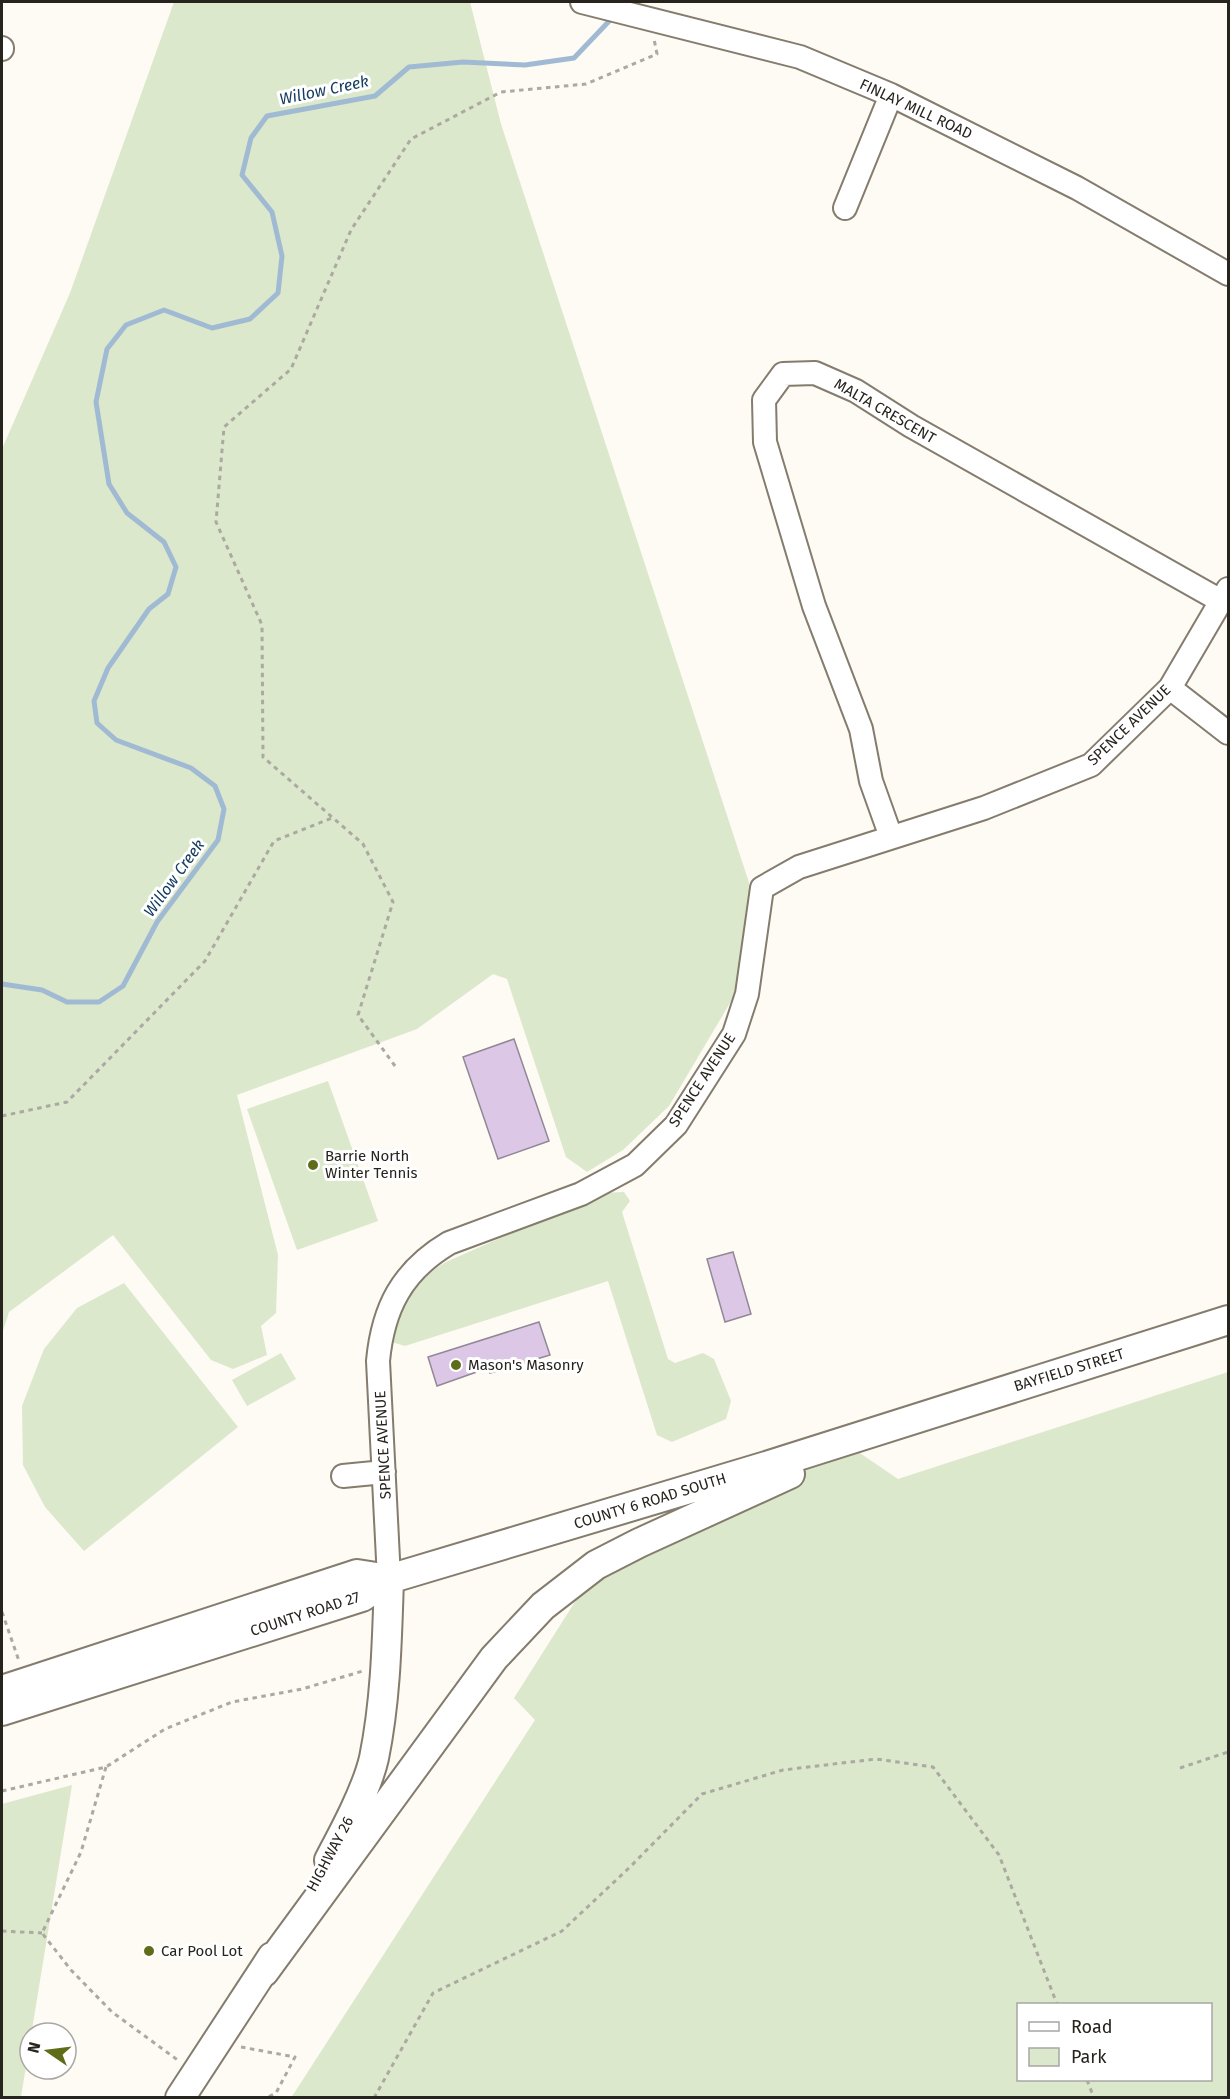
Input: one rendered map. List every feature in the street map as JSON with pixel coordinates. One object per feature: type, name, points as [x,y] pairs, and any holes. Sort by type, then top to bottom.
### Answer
[{"type":"main road","name":"BAYFIELD STREET","points":[[909,1420],[1228,1320]]},
{"type":"main road","name":"COUNTY 6 ROAD SOUTH","points":[[389,1579],[909,1420]]},
{"type":"main road","points":[[264,1972],[494,1658],[543,1606],[596,1565],[639,1543],[909,1420]]},
{"type":"main road","name":"COUNTY ROAD 27","points":[[14,1686],[357,1574],[389,1579]]},
{"type":"main road","name":"HIGHWAY 26","points":[[180,2097],[264,1972],[344,1833],[374,1761],[386,1670],[389,1579]]},
{"type":"main road","name":"COUNTY ROAD 27","points":[[2,1710],[362,1598],[389,1579]]},
{"type":"street","name":"FINLAY MILL ROAD","points":[[582,2],[800,57],[891,95],[1077,188],[1228,274]]},
{"type":"street","points":[[845,208],[891,95]]},
{"type":"street","name":"MALTA CRESCENT","points":[[891,837],[871,781],[861,729],[814,606],[765,442],[764,400],[783,374],[815,372],[856,391],[911,426],[1225,595]]},
{"type":"street","name":"SPENCE AVENUE","points":[[389,1579],[378,1361],[387,1312],[411,1272],[430,1254],[449,1243],[581,1194],[635,1165],[676,1125],[734,1034],[747,994],[762,888],[799,867],[984,808],[1091,765],[1170,688],[1225,595]]},
{"type":"street","points":[[1170,688],[1228,733]]},
{"type":"street","points":[[343,1476],[384,1472]]},
{"type":"path","points":[[395,1066],[358,1015],[393,902],[363,844],[263,757],[262,625],[216,522],[224,427],[291,369],[351,230],[411,139],[501,92],[586,84],[657,54],[651,20]]},
{"type":"path","points":[[2,1116],[67,1102],[205,961],[274,840],[333,818]]},
{"type":"path","points":[[2,1612],[14,1686]]},
{"type":"path","points":[[2,1791],[106,1767],[165,1729],[232,1702],[302,1689],[362,1671],[386,1670]]},
{"type":"path","points":[[1180,1768],[1228,1752]]},
{"type":"path","points":[[374,2097],[434,1993],[562,1931],[630,1867],[702,1794],[783,1770],[876,1759],[933,1767],[999,1856],[1058,2003]]},
{"type":"path","points":[[42,1933],[81,1852],[106,1767]]},
{"type":"path","points":[[2,1931],[42,1933],[71,1970],[112,2012],[195,2073]]},
{"type":"path","points":[[215,2042],[295,2057],[276,2093],[266,2097]]},
{"type":"path","points":[[1088,2081],[1094,2097]]},
{"type":"green space","points":[[174,2],[470,2],[501,124],[755,901],[740,986],[669,1106],[623,1150],[587,1172],[566,1157],[507,979],[493,974],[417,1029],[237,1095],[278,1255],[276,1313],[261,1326],[267,1355],[233,1369],[211,1360],[113,1235],[9,1312],[2,1334],[2,449],[70,293]]},
{"type":"green space","name":"Barrie North Winter Tennis","points":[[328,1081],[378,1221],[297,1250],[247,1109]]},
{"type":"green space","points":[[624,1192],[630,1201],[622,1212],[668,1359],[675,1363],[703,1353],[714,1359],[731,1401],[726,1419],[672,1442],[657,1435],[608,1281],[405,1346],[392,1342],[399,1316],[410,1295],[425,1278],[446,1262],[603,1193]]},
{"type":"green space","points":[[124,1283],[238,1427],[84,1551],[45,1507],[23,1465],[22,1406],[44,1349],[77,1308]]},
{"type":"green space","points":[[281,1353],[296,1379],[247,1406],[232,1380]]},
{"type":"green space","points":[[1228,1372],[1228,2097],[291,2098],[535,1720],[514,1698],[611,1545],[848,1445],[898,1479]]},
{"type":"green space","points":[[72,1785],[33,2021],[18,2021],[18,2081],[24,2081],[21,2097],[2,2097],[2,1804]]},
{"type":"building","points":[[514,1039],[549,1141],[498,1159],[463,1057]]},
{"type":"building","points":[[733,1252],[751,1314],[725,1322],[707,1259]]},
{"type":"building","points":[[539,1322],[550,1355],[490,1373],[488,1368],[437,1386],[428,1357]]},
{"type":"waterway","name":"Willow Creek","points":[[2,984],[42,990],[67,1002],[99,1002],[123,986],[157,922],[218,840],[224,809],[215,786],[191,768],[116,740],[97,723],[94,701],[108,668],[149,609],[168,594],[176,567],[164,542],[127,513],[109,484],[96,402],[107,349],[126,325],[164,310],[212,328],[250,319],[278,293],[282,256],[272,212],[242,175],[251,138],[267,116],[375,96],[409,67],[463,62],[525,65],[574,58],[614,16]]},
{"type":"place","name":"Barrie North Winter Tennis","points":[[313,1165]]},
{"type":"place","name":"Mason's Masonry","points":[[456,1365]]},
{"type":"place","name":"Car Pool Lot","points":[[149,1951]]}]
